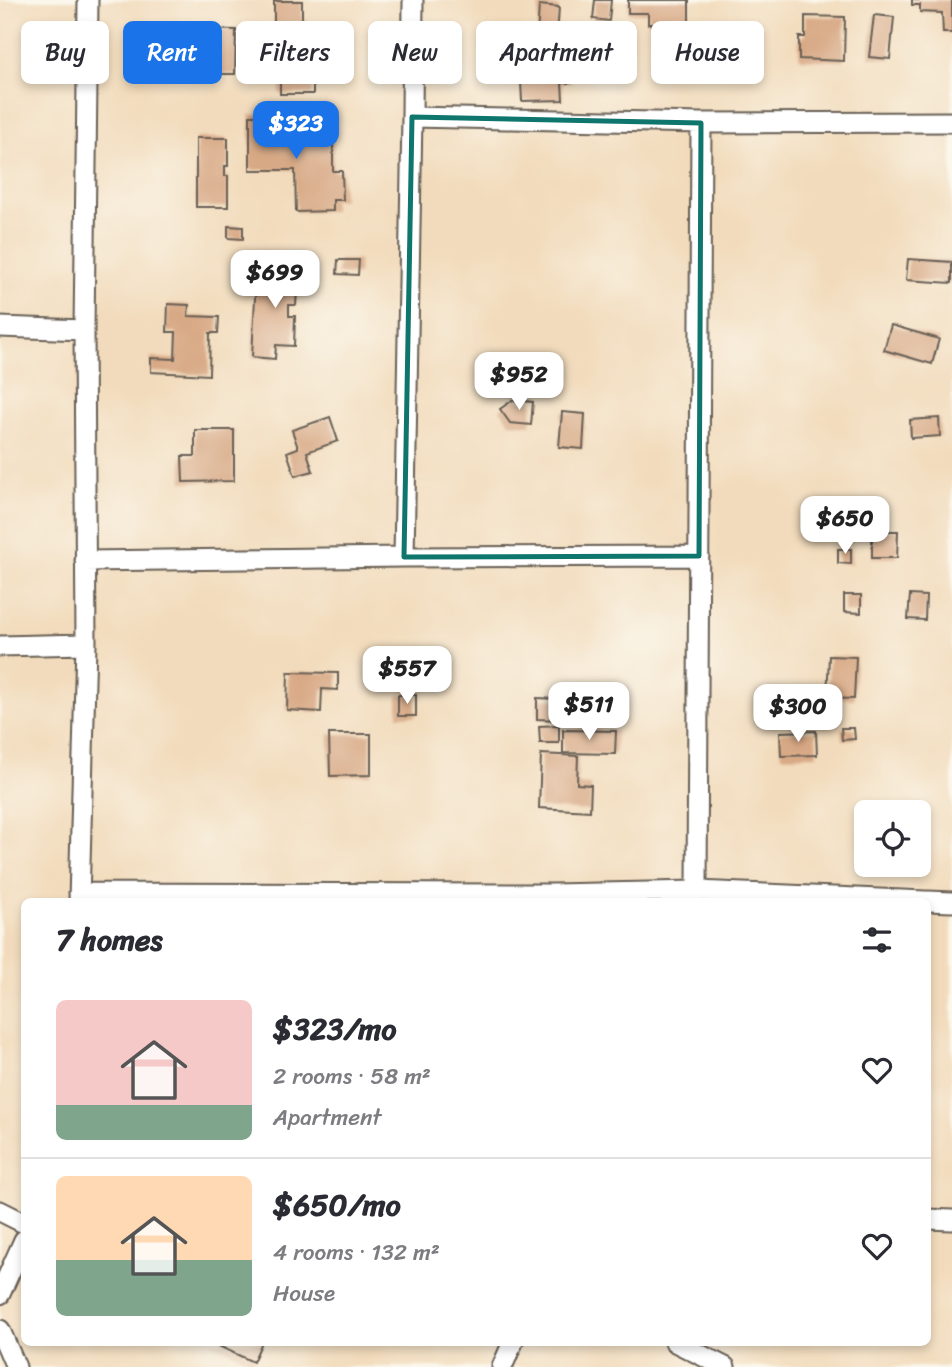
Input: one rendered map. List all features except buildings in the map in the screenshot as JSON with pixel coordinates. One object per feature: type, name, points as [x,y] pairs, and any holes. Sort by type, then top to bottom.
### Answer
[{"type":"street","points":[[88,0],[84,330],[86,644],[79,897],[552,897],[698,891],[858,898]]},
{"type":"street","points":[[404,557],[413,0]]},
{"type":"street","points":[[412,117],[701,123],[952,122]]},
{"type":"street","points":[[698,891],[701,123]]},
{"type":"street","points":[[0,327],[84,330]]},
{"type":"street","points":[[85,561],[699,556]]},
{"type":"street","points":[[0,646],[86,644]]},
{"type":"street","points":[[931,901],[952,902]]},
{"type":"street","points":[[0,1211],[21,1222]]},
{"type":"street","points":[[931,1219],[952,1220]]},
{"type":"street","points":[[0,1294],[21,1247]]},
{"type":"street","points":[[0,1330],[16,1367]]},
{"type":"street","points":[[502,1367],[511,1346]]},
{"type":"street","points":[[683,1346],[725,1367]]},
{"type":"highlighted area","points":[[412,117],[701,123],[699,556],[404,557]]}]
